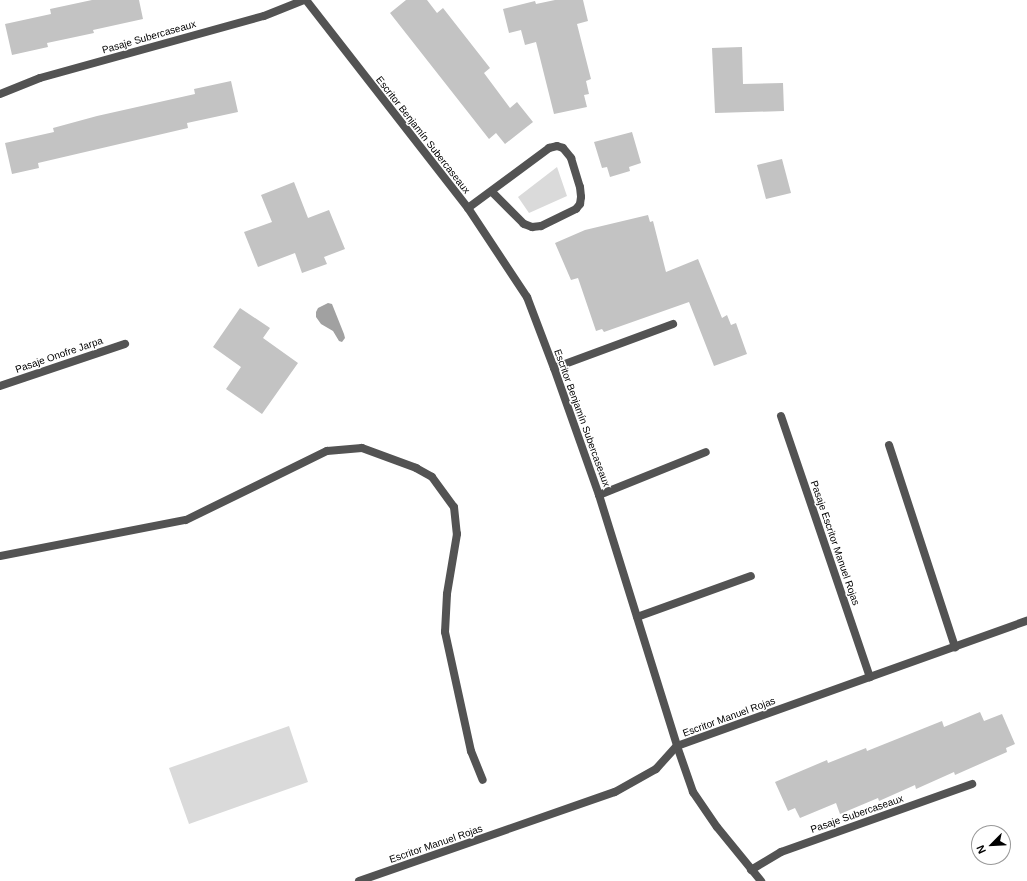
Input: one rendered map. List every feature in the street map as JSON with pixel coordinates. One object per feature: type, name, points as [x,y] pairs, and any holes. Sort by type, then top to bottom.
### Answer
[{"type":"street","name":"Pasaje Subercaseaux","points":[[0,94],[40,78],[264,16],[305,0]]},
{"type":"street","name":"Escritor Benjamín Subercaseaux","points":[[305,0],[468,208],[527,297],[599,495],[677,746],[693,792],[751,870],[762,881]]},
{"type":"street","points":[[468,208],[492,192],[549,148],[557,146],[568,152],[571,158],[580,187],[581,197],[580,204],[568,214],[540,226],[532,227],[524,224],[492,192]]},
{"type":"street","points":[[554,368],[673,324]]},
{"type":"street","name":"Pasaje Onofre Jarpa","points":[[0,386],[125,344]]},
{"type":"street","name":"Pasaje Escritor Manuel Rojas","points":[[781,416],[870,677]]},
{"type":"street","points":[[889,445],[955,647]]},
{"type":"street","points":[[0,556],[186,520],[327,451],[362,448],[416,468],[432,477],[454,507],[457,534],[447,594],[445,632],[471,751],[483,780]]},
{"type":"street","points":[[599,495],[706,452]]},
{"type":"street","points":[[637,617],[751,576]]},
{"type":"street","name":"Escritor Manuel Rojas","points":[[359,881],[615,792],[656,769],[677,746],[1027,622]]},
{"type":"street","name":"Pasaje Subercaseaux","points":[[751,870],[781,852],[972,784]]},
{"type":"shaded area","points":[[557,167],[567,196],[529,213],[518,197]]},
{"type":"shaded area","points":[[328,303],[332,304],[344,334],[345,338],[342,342],[339,341],[333,331],[321,324],[316,317],[318,308]]},
{"type":"shaded area","points":[[289,726],[308,782],[189,824],[169,768]]},
{"type":"building","points":[[92,0],[139,0],[143,19],[93,30],[94,33],[47,43],[48,47],[12,55],[5,24],[51,14],[50,9]]},
{"type":"building","points":[[406,0],[427,0],[437,13],[443,8],[490,68],[484,73],[510,108],[517,102],[533,122],[505,144],[496,133],[489,139],[390,13]]},
{"type":"building","points":[[555,0],[583,0],[588,21],[577,24],[591,79],[586,81],[589,94],[584,95],[587,107],[554,114],[536,42],[525,45],[521,30],[509,33],[503,9],[535,1],[536,4]]},
{"type":"building","points":[[742,47],[743,84],[783,83],[784,111],[715,113],[712,48]]},
{"type":"building","points":[[231,81],[238,112],[187,123],[188,128],[38,163],[39,168],[12,174],[5,143],[54,132],[53,128],[97,116],[195,94],[194,89]]},
{"type":"building","points":[[632,132],[641,163],[629,167],[630,171],[610,177],[607,167],[602,168],[594,142]]},
{"type":"building","points":[[782,159],[791,193],[766,199],[757,165]]},
{"type":"building","points":[[294,182],[308,218],[329,210],[345,249],[324,257],[327,264],[302,273],[295,253],[258,267],[244,232],[272,222],[261,195]]},
{"type":"building","points":[[648,215],[650,222],[653,221],[666,272],[698,259],[722,318],[727,315],[731,325],[736,323],[747,354],[714,366],[689,302],[604,332],[602,329],[596,331],[578,278],[571,280],[555,243],[585,230]]},
{"type":"building","points":[[240,308],[270,328],[263,338],[298,363],[262,414],[226,389],[241,367],[213,347]]},
{"type":"building","points":[[980,712],[984,721],[1002,714],[1015,744],[1006,748],[1007,752],[955,775],[954,772],[916,789],[915,785],[879,801],[878,798],[840,814],[836,803],[800,818],[795,808],[788,811],[775,782],[827,760],[828,763],[866,748],[867,751],[942,721],[944,727]]}]
